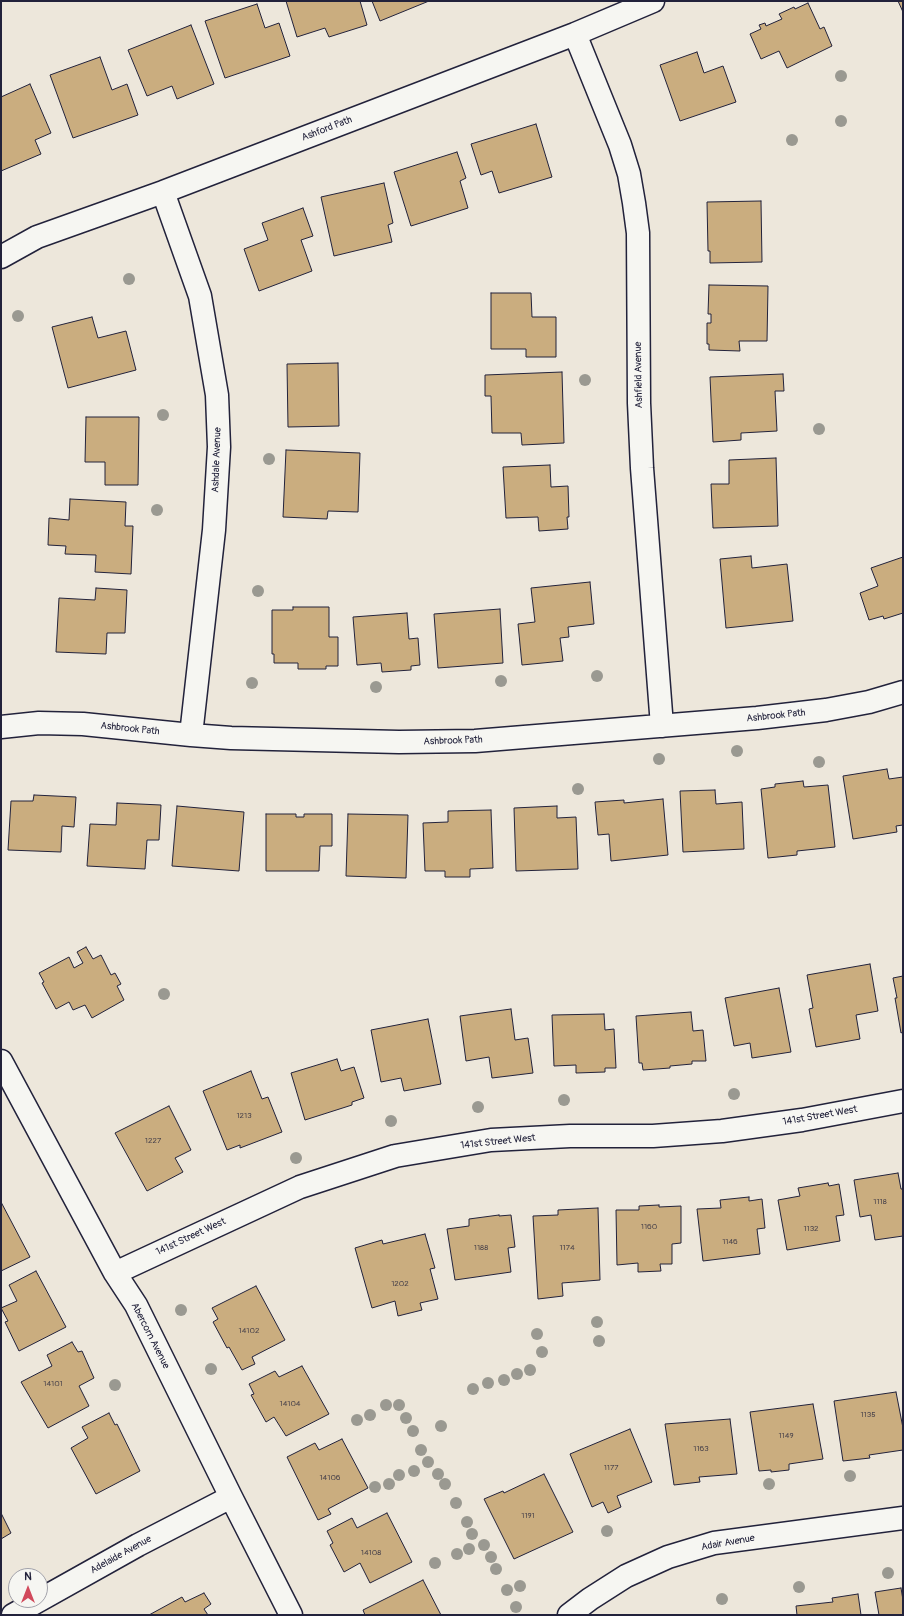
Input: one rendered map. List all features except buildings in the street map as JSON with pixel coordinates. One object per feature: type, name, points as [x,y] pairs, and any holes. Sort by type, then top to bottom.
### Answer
[{"type":"street","name":"Ashford Path","points":[[1,257],[37,237],[163,192],[575,34],[652,1]]},
{"type":"street","name":"Ashfield Avenue","points":[[575,34],[620,145],[628,174],[638,232],[639,403],[662,726]]},
{"type":"street","name":"Ashdale Avenue","points":[[163,192],[200,296],[217,402],[219,446],[214,530],[191,736]]},
{"type":"street","name":"Ashbrook Path","points":[[1,727],[39,723],[84,724],[191,736],[399,742],[475,741],[757,718],[826,710],[869,702],[903,692]]},
{"type":"street","name":"Abercorn Avenue","points":[[1,1061],[115,1273],[136,1305],[291,1615]]},
{"type":"street","name":"141st Street West","points":[[115,1273],[300,1187],[395,1156],[490,1140],[570,1136],[653,1136],[722,1131],[802,1120],[903,1101]]},
{"type":"street","name":"Adelaide Avenue","points":[[13,1615],[138,1545],[231,1497]]},
{"type":"street","name":"Adair Avenue","points":[[569,1615],[590,1599],[626,1576],[668,1557],[714,1543],[903,1518]]}]
